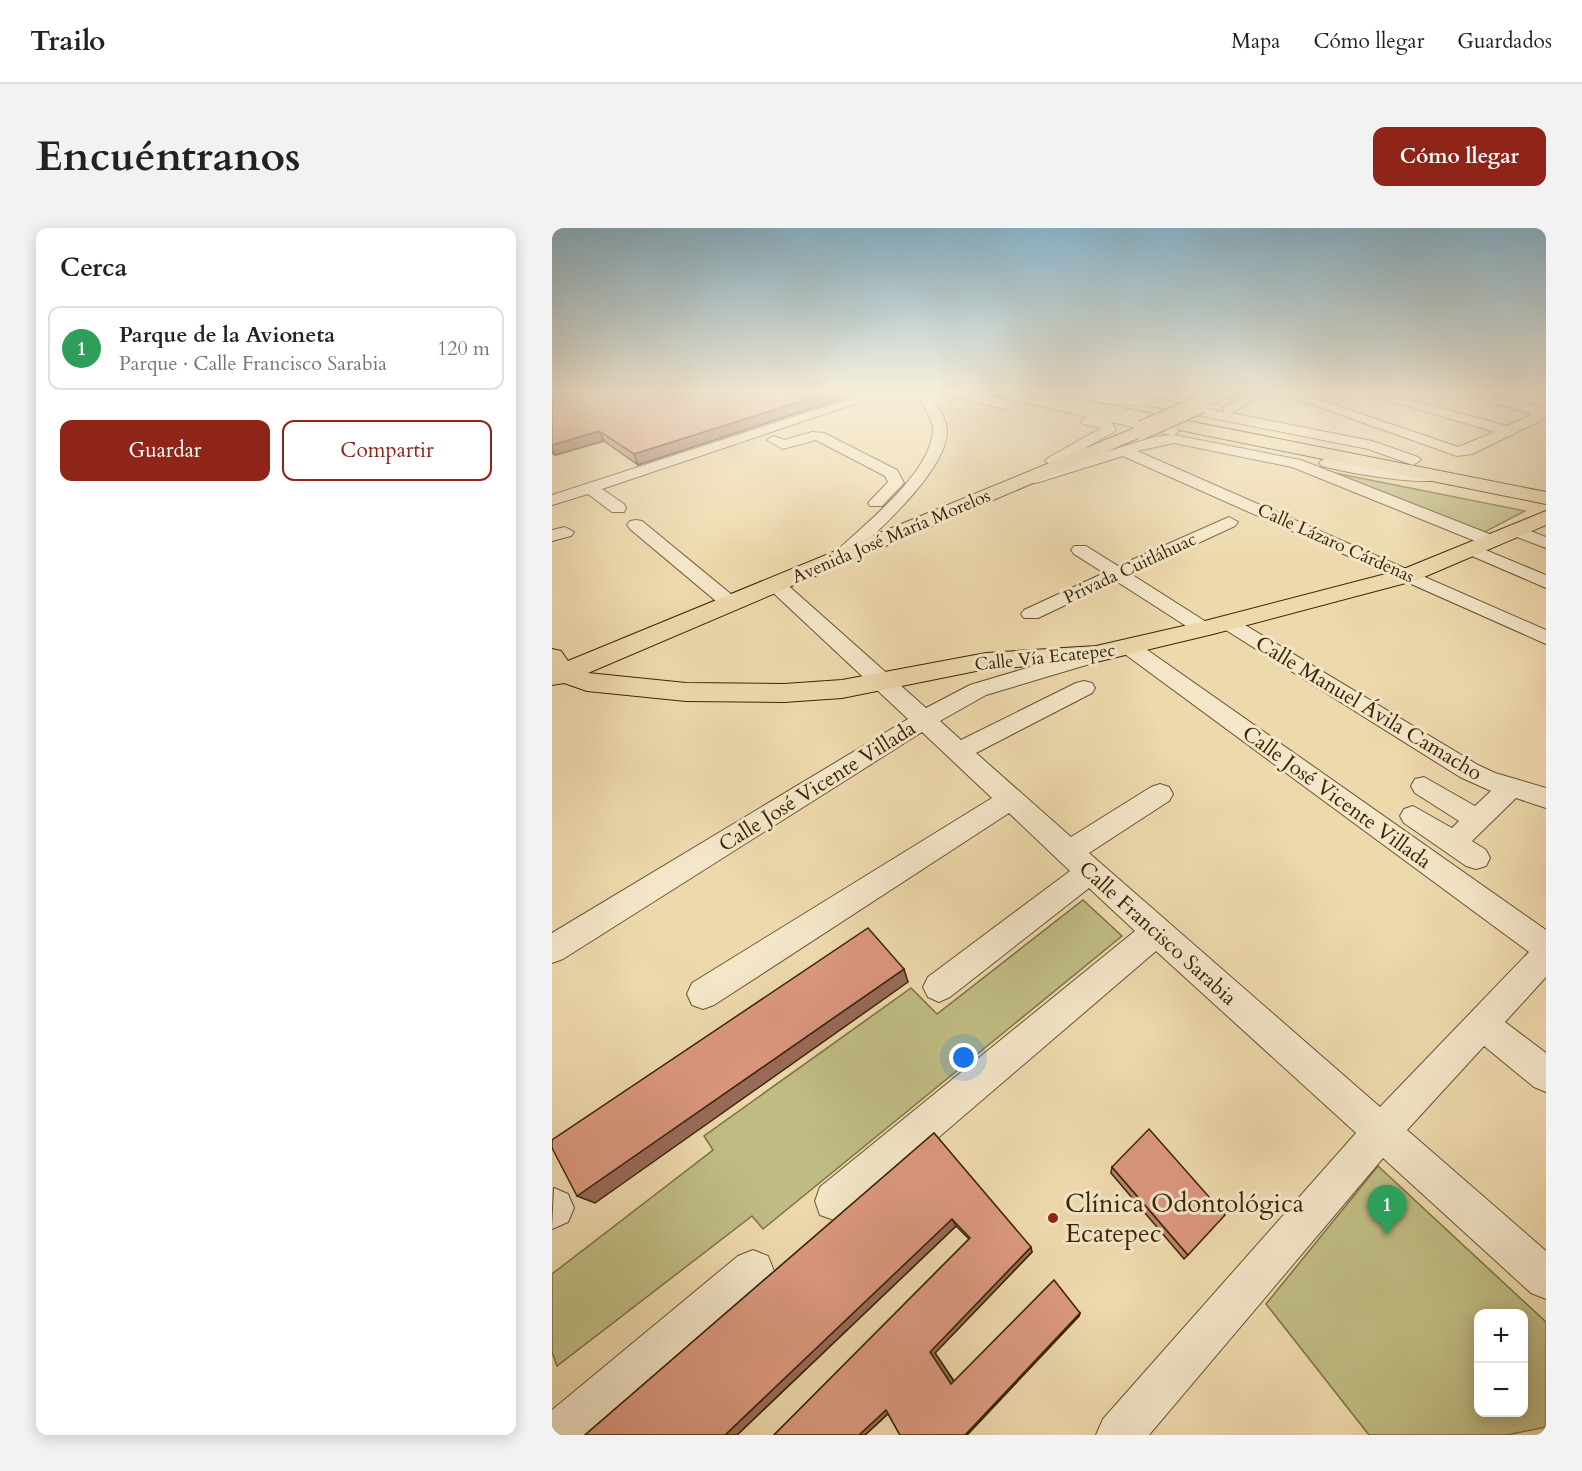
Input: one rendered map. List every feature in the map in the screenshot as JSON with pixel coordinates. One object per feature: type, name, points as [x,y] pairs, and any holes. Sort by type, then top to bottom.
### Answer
[{"type":"main road","name":"Avenida José María Morelos","points":[[556,669],[837,560],[1097,449]]},
{"type":"main road","points":[[1303,449],[1546,499]]},
{"type":"main road","points":[[1359,449],[1413,460],[1546,499]]},
{"type":"main road","name":"Calle Vía Ecatepec","points":[[556,669],[587,682],[686,692],[784,693],[842,689],[883,683],[986,661],[1096,654],[1228,623],[1409,575],[1515,530],[1546,499]]},
{"type":"street","points":[[552,500],[708,449]]},
{"type":"street","points":[[845,449],[892,473],[896,483],[860,520],[858,527],[863,535]]},
{"type":"street","points":[[837,560],[917,480],[936,449]]},
{"type":"street","points":[[1008,487],[1075,449]]},
{"type":"street","points":[[1008,487],[1129,449]]},
{"type":"street","points":[[1226,449],[1296,463],[1481,545],[1546,582]]},
{"type":"street","points":[[1262,449],[1397,475],[1437,476]]},
{"type":"street","points":[[1449,449],[1457,452],[1470,449]]},
{"type":"street","name":"Calle Lázaro Cárdenas","points":[[1124,451],[1409,575],[1546,638]]},
{"type":"street","points":[[590,488],[618,508]]},
{"type":"street","name":"Privada Cuitláhuac","points":[[1031,614],[1229,522]]},
{"type":"street","points":[[636,525],[730,603]]},
{"type":"street","points":[[1515,530],[1546,543]]},
{"type":"street","points":[[1080,550],[1120,573],[1204,629]]},
{"type":"street","name":"Calle Francisco Sarabia","points":[[775,584],[1156,932],[1546,1278]]},
{"type":"street","name":"Calle Manuel Ávila Camacho","points":[[1228,623],[1469,771],[1546,798]]},
{"type":"street","name":"Calle José Vicente Villada","points":[[1129,647],[1546,946]]},
{"type":"street","name":"Calle José Vicente Villada","points":[[552,949],[925,719],[978,690],[1096,654]]},
{"type":"street","points":[[960,751],[1084,688]]},
{"type":"street","points":[[1424,786],[1477,820]]},
{"type":"street","points":[[1453,843],[1512,787]]},
{"type":"street","points":[[939,987],[1079,861],[1160,794]]},
{"type":"street","points":[[703,994],[1011,800]]},
{"type":"street","points":[[1413,816],[1476,858]]},
{"type":"street","points":[[834,1201],[1156,932]]},
{"type":"street","points":[[1119,1435],[1380,1133],[1546,955]]},
{"type":"street","points":[[1481,1023],[1546,1075]]},
{"type":"street","points":[[558,1435],[753,1271]]},
{"type":"shaded area","points":[[1325,471],[1525,511],[1481,534]]},
{"type":"shaded area","points":[[1083,900],[1122,936],[763,1229],[752,1216],[557,1366],[552,1352],[552,1274],[713,1150],[704,1136],[911,988],[937,1014]]},
{"type":"shaded area","points":[[1378,1166],[1546,1322],[1546,1427],[1507,1435],[1369,1435],[1266,1304]]},
{"type":"building","points":[[627,449],[649,449],[634,454]]},
{"type":"building","points":[[868,928],[904,969],[577,1196],[552,1148],[552,1140]]},
{"type":"building","points":[[1149,1129],[1225,1215],[1188,1255],[1112,1167]]},
{"type":"building","points":[[934,1133],[1031,1247],[930,1352],[951,1384],[1054,1280],[1080,1313],[965,1435],[900,1435],[886,1410],[859,1435],[774,1435],[970,1238],[952,1219],[725,1435],[585,1435]]},
{"type":"place","name":"Clínica Odontológica Ecatepec","points":[[1053,1218]]},
{"type":"place","name":"Parque de la Avioneta","points":[[1387,1235]]}]
